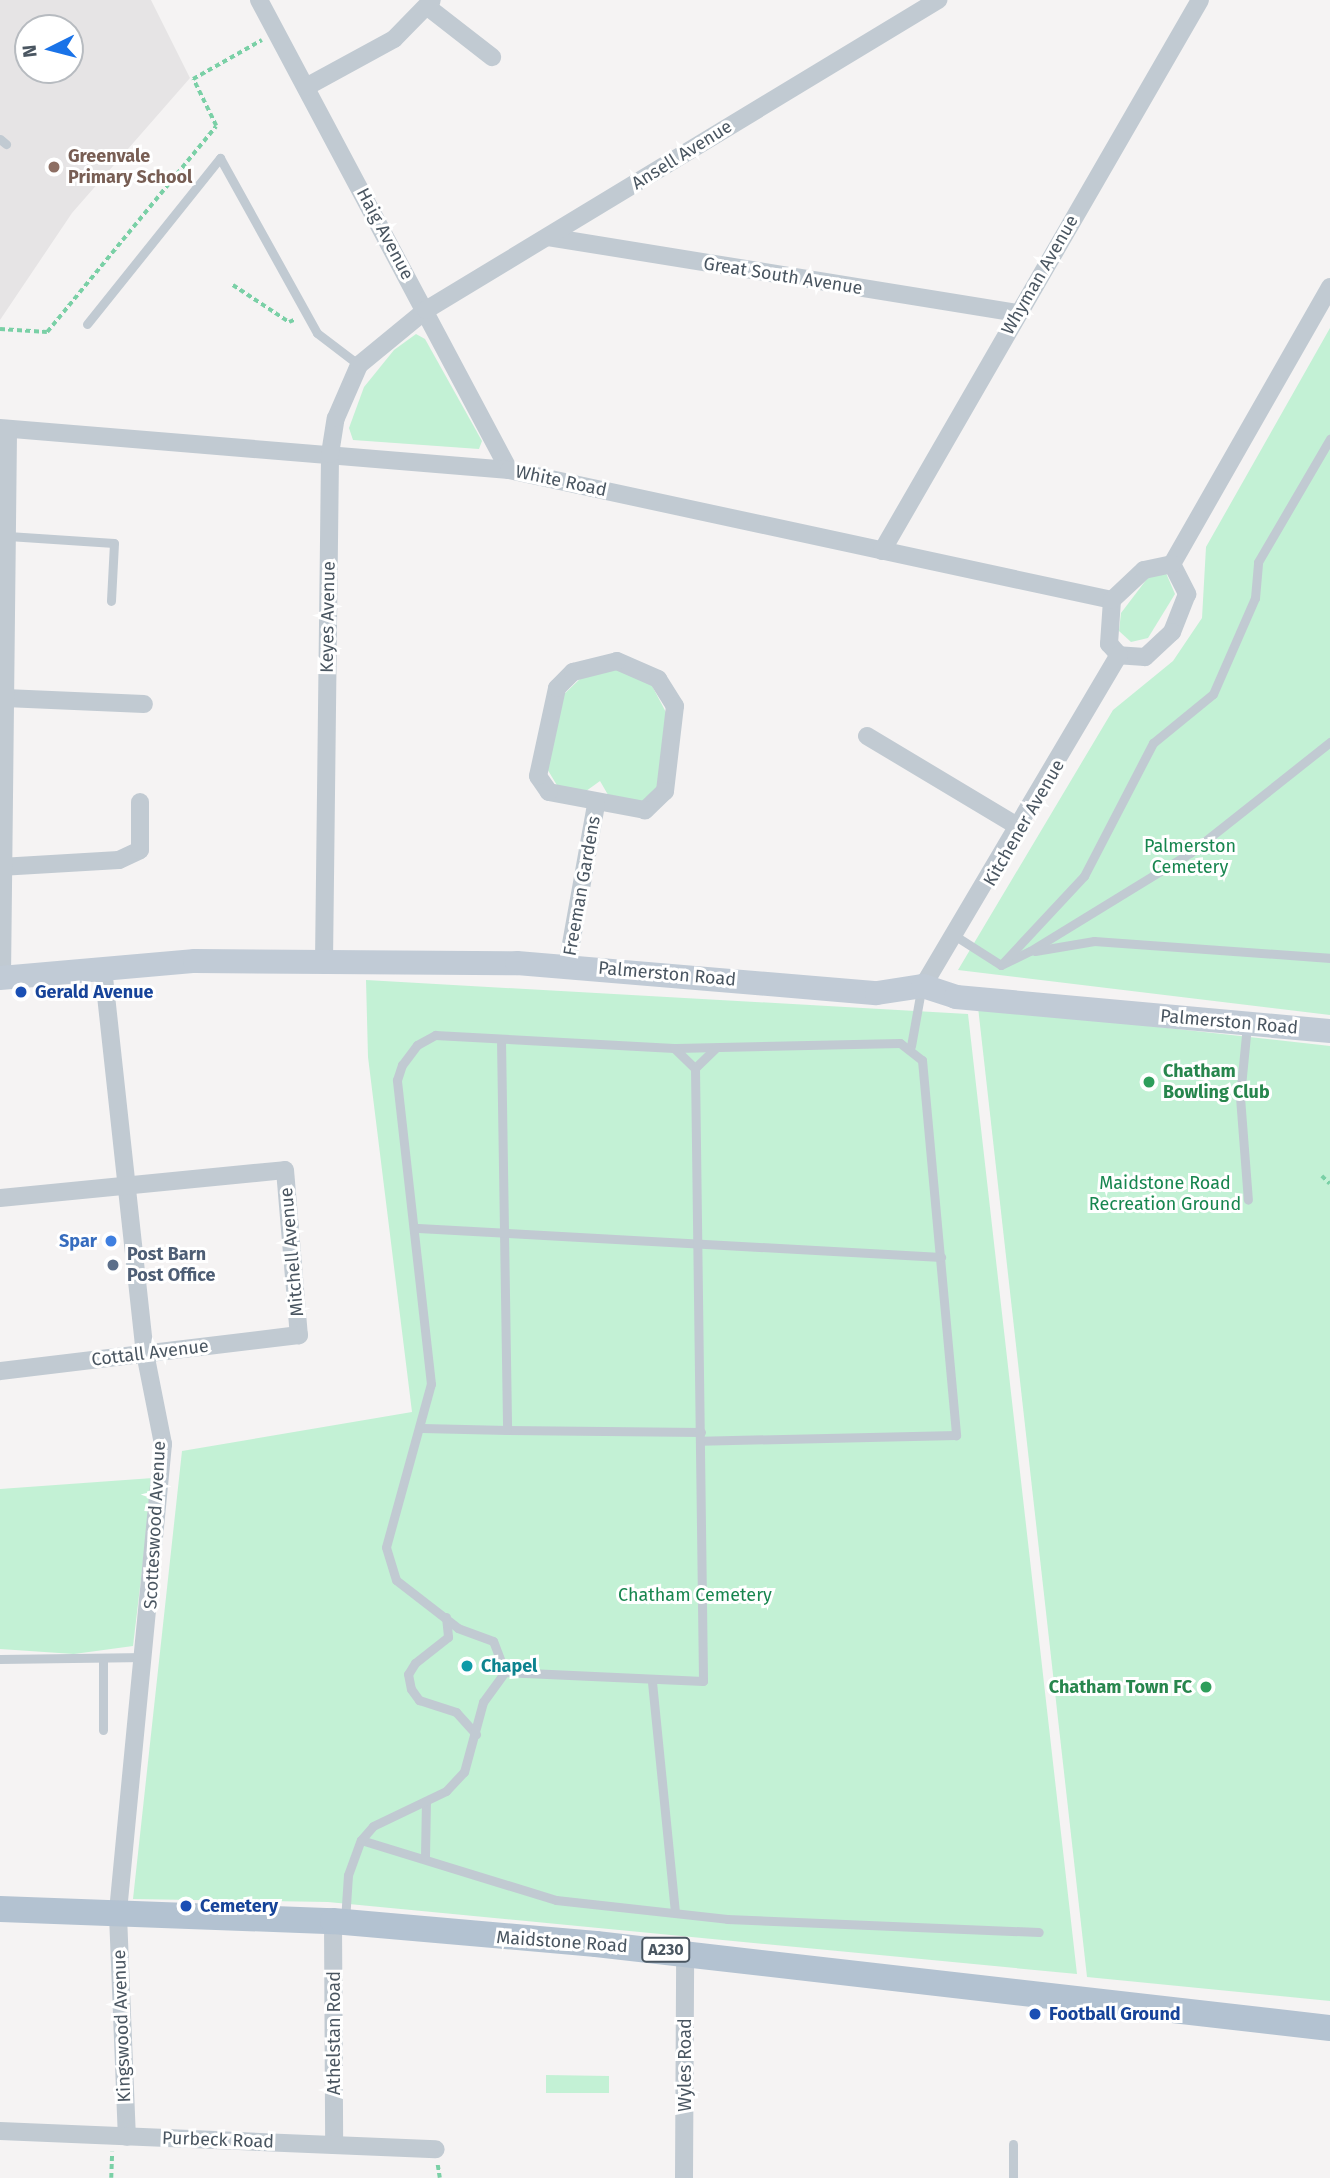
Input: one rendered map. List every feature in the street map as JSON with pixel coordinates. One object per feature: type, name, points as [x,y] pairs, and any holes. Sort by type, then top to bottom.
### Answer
[{"type":"main road","name":"Maidstone Road","points":[[0,1909],[339,1922],[685,1952],[1330,2028]]},
{"type":"street","name":"Haig Avenue","points":[[259,0],[509,470]]},
{"type":"street","name":"Ansell Avenue","points":[[426,310],[938,0]]},
{"type":"street","name":"Whyman Avenue","points":[[882,551],[1200,0]]},
{"type":"street","points":[[306,87],[394,39],[431,4],[492,57]]},
{"type":"street","name":"Great South Avenue","points":[[548,237],[1018,313]]},
{"type":"street","points":[[1172,564],[1187,594],[1172,632],[1145,657],[1119,655],[1109,644],[1112,600],[1144,570],[1172,564],[1330,287]]},
{"type":"street","name":"Keyes Avenue","points":[[324,962],[330,454],[336,418],[359,365],[426,310]]},
{"type":"street","points":[[1,978],[8,536],[4,429]]},
{"type":"street","name":"White Road","points":[[4,429],[509,470],[1112,600]]},
{"type":"street","name":"Kitchener Avenue","points":[[923,986],[957,937],[1119,655]]},
{"type":"street","name":"Freeman Gardens","points":[[617,661],[658,679],[676,720],[660,800],[645,810],[596,805],[549,792],[537,759],[550,702],[565,677],[617,661]]},
{"type":"street","points":[[5,698],[144,704]]},
{"type":"street","points":[[867,736],[1021,828]]},
{"type":"street","points":[[2,866],[119,860],[140,850],[140,802]]},
{"type":"street","name":"Freeman Gardens","points":[[567,966],[596,805]]},
{"type":"street","name":"Palmerston Road","points":[[1,978],[103,968],[324,962],[567,966],[877,993],[923,986],[956,997],[1330,1031]]},
{"type":"street","name":"Scotteswood Avenue","points":[[103,968],[145,1353],[163,1444],[146,1666],[118,1915]]},
{"type":"street","name":"Mitchell Avenue","points":[[126,1184],[285,1170],[299,1335]]},
{"type":"street","points":[[0,1198],[126,1184]]},
{"type":"street","name":"Cottall Avenue","points":[[0,1371],[299,1335]]},
{"type":"street","name":"Kingswood Avenue","points":[[118,1915],[127,2137]]},
{"type":"street","name":"Athelstan Road","points":[[334,2145],[339,1922]]},
{"type":"street","name":"Wyles Road","points":[[684,2178],[685,1952]]},
{"type":"street","name":"Purbeck Road","points":[[0,2131],[436,2149]]},
{"type":"lane","points":[[87,324],[220,158],[317,333],[359,365]]},
{"type":"lane","points":[[1001,965],[1084,876],[1153,743],[1213,694],[1255,598],[1258,562],[1330,439]]},
{"type":"lane","points":[[8,536],[114,543],[111,601]]},
{"type":"lane","points":[[1001,965],[1030,951],[1189,853],[1330,742]]},
{"type":"lane","points":[[957,937],[1001,965]]},
{"type":"lane","points":[[1030,951],[1094,941],[1330,958]]},
{"type":"lane","points":[[422,1428],[701,1436],[956,1435],[922,1060],[911,1046],[923,986]]},
{"type":"lane","points":[[1248,1023],[1240,1097],[1248,1200]]},
{"type":"lane","points":[[505,1672],[492,1641],[458,1628],[445,1615],[396,1580],[386,1548],[422,1428],[431,1384],[418,1228],[397,1080],[402,1065],[417,1045],[435,1035],[674,1048],[911,1046]]},
{"type":"lane","points":[[501,1040],[507,1430]]},
{"type":"lane","points":[[695,1068],[718,1047]]},
{"type":"lane","points":[[505,1672],[652,1682],[703,1681],[700,1246],[695,1068],[674,1048]]},
{"type":"lane","points":[[418,1228],[700,1246],[941,1257]]},
{"type":"lane","points":[[445,1615],[448,1637],[415,1663],[408,1674],[411,1689],[419,1700],[456,1712],[476,1734]]},
{"type":"lane","points":[[0,1659],[103,1661],[146,1666]]},
{"type":"lane","points":[[103,1661],[103,1730]]},
{"type":"lane","points":[[339,1922],[348,1875],[361,1840],[373,1826],[426,1802],[464,1772],[483,1702],[505,1672]]},
{"type":"lane","points":[[652,1682],[676,1913]]},
{"type":"lane","points":[[425,1857],[426,1802]]},
{"type":"lane","points":[[361,1840],[425,1857],[556,1900],[676,1913],[1039,1932]]},
{"type":"lane","points":[[1013,2144],[1013,2178]]},
{"type":"path","points":[[0,329],[47,332],[216,127],[193,79],[276,32]]},
{"type":"path","points":[[233,285],[289,322],[307,314]]},
{"type":"path","points":[[1321,1176],[1330,1184]]},
{"type":"path","points":[[111,2167],[111,2178]]},
{"type":"shaded area","name":"Greenvale Primary School","points":[[0,0],[151,0],[190,78],[72,213],[0,320]]},
{"type":"green space","name":"Palmerston Cemetery","points":[[1330,328],[1330,1015],[958,970],[1113,710],[1173,661],[1202,618],[1206,547]]},
{"type":"green space","points":[[416,334],[425,339],[482,441],[479,449],[353,440],[349,428],[364,387],[394,350]]},
{"type":"green space","points":[[1153,571],[1166,573],[1175,594],[1148,638],[1131,642],[1119,631],[1121,613]]},
{"type":"green space","points":[[610,668],[649,680],[670,720],[658,786],[644,802],[611,800],[600,781],[582,794],[558,787],[546,767],[559,699],[582,677]]},
{"type":"green space","name":"Chatham Cemetery","points":[[366,980],[968,1014],[1077,1974],[328,1902],[133,1899],[182,1451],[412,1412],[368,1057]]},
{"type":"green space","name":"Maidstone Road Recreation Ground","points":[[978,1007],[1330,1046],[1330,2001],[1087,1977]]},
{"type":"green space","points":[[153,1478],[133,1646],[74,1654],[0,1649],[0,1489]]},
{"type":"green space","points":[[546,2075],[609,2076],[609,2093],[546,2093]]},
{"type":"place","name":"Greenvale Primary School","points":[[54,167]]},
{"type":"place","name":"Gerald Avenue","points":[[21,992]]},
{"type":"place","name":"Chatham Bowling Club","points":[[1149,1082]]},
{"type":"place","name":"Spar","points":[[111,1241]]},
{"type":"place","name":"Post Barn Post Office","points":[[113,1265]]},
{"type":"place","name":"Chapel","points":[[467,1666]]},
{"type":"place","name":"Chatham Town FC","points":[[1206,1687]]},
{"type":"place","name":"Cemetery","points":[[186,1906]]},
{"type":"place","name":"Football Ground","points":[[1035,2014]]}]
